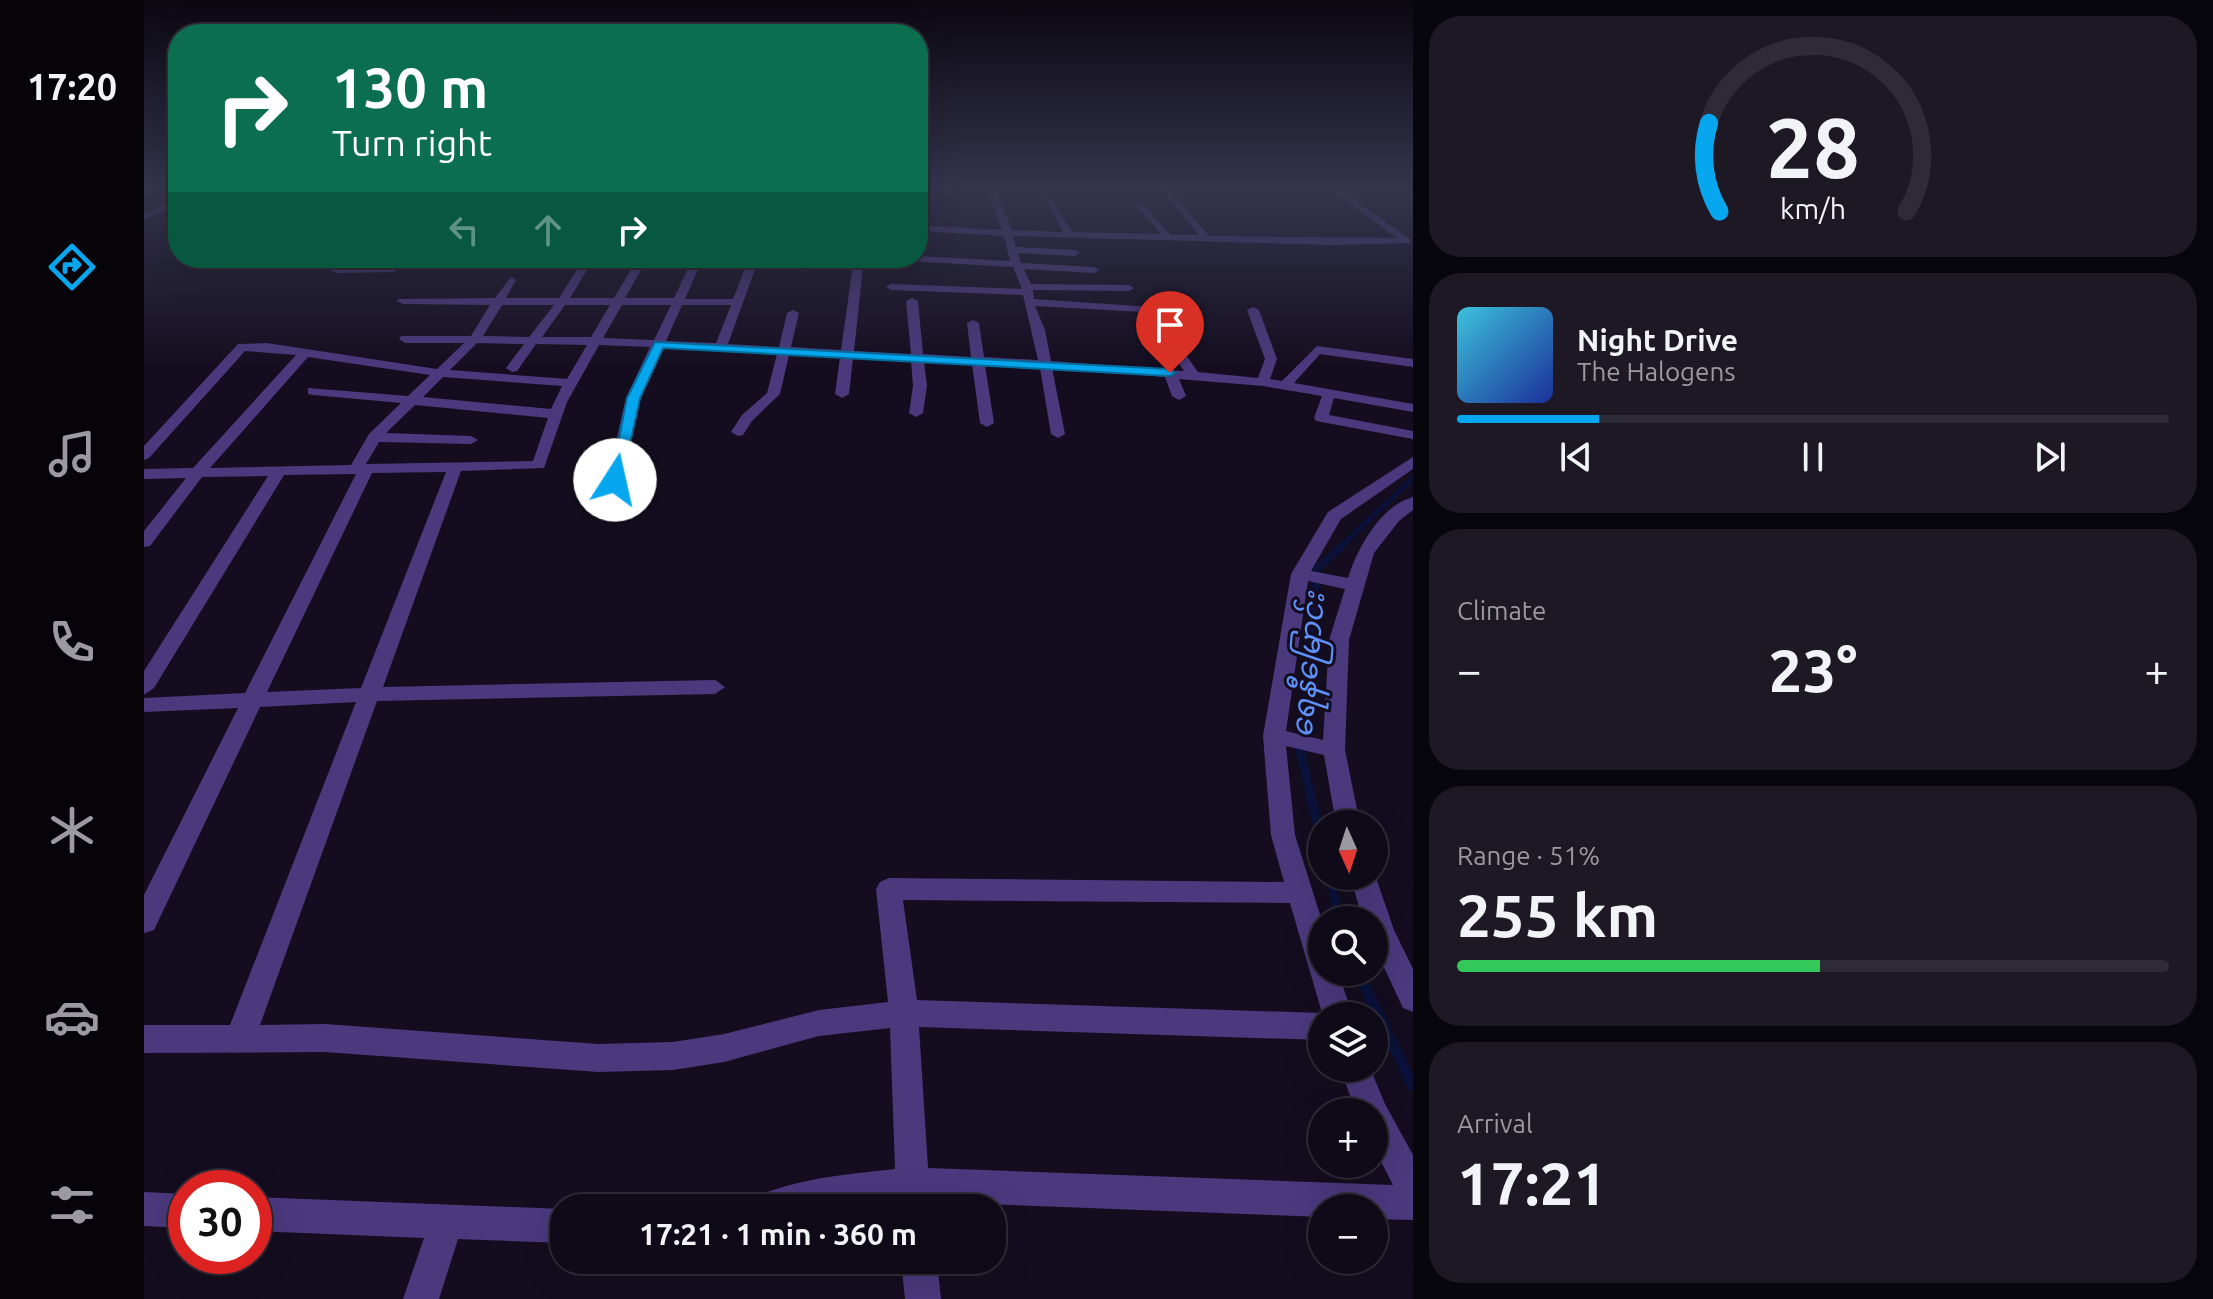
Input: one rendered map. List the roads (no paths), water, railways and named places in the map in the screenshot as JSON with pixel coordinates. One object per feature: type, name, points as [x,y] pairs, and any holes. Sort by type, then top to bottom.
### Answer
[{"type":"street","points":[[1058,434],[1047,365],[1024,281],[1012,250],[1075,253]]},
{"type":"street","points":[[928,262],[1148,309],[1193,375]]},
{"type":"street","points":[[336,270],[395,268]]},
{"type":"street","points":[[512,368],[583,268]]},
{"type":"street","points":[[144,474],[539,465],[555,414],[570,383],[598,341],[638,268]]},
{"type":"street","points":[[615,480],[633,398],[693,268]]},
{"type":"street","points":[[721,347],[751,268]]},
{"type":"street","points":[[842,394],[858,268]]},
{"type":"street","points":[[891,287],[1024,281],[1094,270]]},
{"type":"street","points":[[922,272],[1129,288]]},
{"type":"street","points":[[144,922],[254,700],[374,437],[475,339],[511,280]]},
{"type":"street","points":[[403,301],[563,299],[739,302]]},
{"type":"street","points":[[912,301],[920,386],[916,413]]},
{"type":"street","points":[[1251,381],[1271,359],[1253,310]]},
{"type":"street","points":[[738,432],[747,418],[773,394],[793,313]]},
{"type":"street","points":[[973,323],[981,361],[987,423]]},
{"type":"street","points":[[405,339],[598,341],[1170,373],[1251,381],[1413,408]]},
{"type":"street","points":[[144,455],[238,349],[267,347],[442,371],[570,383]]},
{"type":"street","points":[[1285,386],[1318,349],[1413,363]]},
{"type":"street","points":[[144,542],[198,472],[306,352]]},
{"type":"street","points":[[1170,373],[1179,396]]},
{"type":"street","points":[[313,391],[555,414]]},
{"type":"street","points":[[1329,394],[1321,418],[1413,435]]},
{"type":"street","points":[[374,437],[471,440]]},
{"type":"street","points":[[1308,920],[1283,835],[1277,737],[1300,574],[1334,516],[1413,462]]},
{"type":"street","points":[[240,1038],[372,695],[455,467]]},
{"type":"street","points":[[144,688],[279,471]]},
{"type":"street","points":[[1345,810],[1331,750],[1339,640],[1350,584],[1365,552],[1393,517],[1413,502]]},
{"type":"street","points":[[1306,575],[1350,584]]},
{"type":"street","points":[[144,705],[372,695],[715,687]]},
{"type":"street","points":[[1277,737],[1331,750]]},
{"type":"street","points":[[912,1194],[904,1013],[889,889],[1300,893]]},
{"type":"street","points":[[1367,890],[1380,930],[1413,999]]},
{"type":"street","points":[[144,1039],[325,1038],[598,1058],[673,1056],[724,1048],[819,1023],[904,1013],[1308,1026]]},
{"type":"street","points":[[1388,1142],[1413,1189]]},
{"type":"street","points":[[1006,1197],[1413,1203]]},
{"type":"street","points":[[144,1209],[168,1210]]},
{"type":"street","points":[[272,1215],[550,1226]]},
{"type":"street","points":[[421,1299],[446,1223]]},
{"type":"street","points":[[920,1274],[923,1299]]},
{"type":"waterway","name":"ရေနီမြောင်း","points":[[1342,545],[1413,478]]},
{"type":"waterway","name":"ရေနီမြောင်း","points":[[1301,737],[1317,569],[1345,543]]},
{"type":"waterway","name":"ရေနီမြောင်း","points":[[1301,735],[1300,750],[1314,810]]},
{"type":"waterway","name":"ရေနီမြောင်း","points":[[1333,890],[1337,906]]},
{"type":"waterway","name":"ရေနီမြောင်း","points":[[1364,986],[1413,1086]]}]
